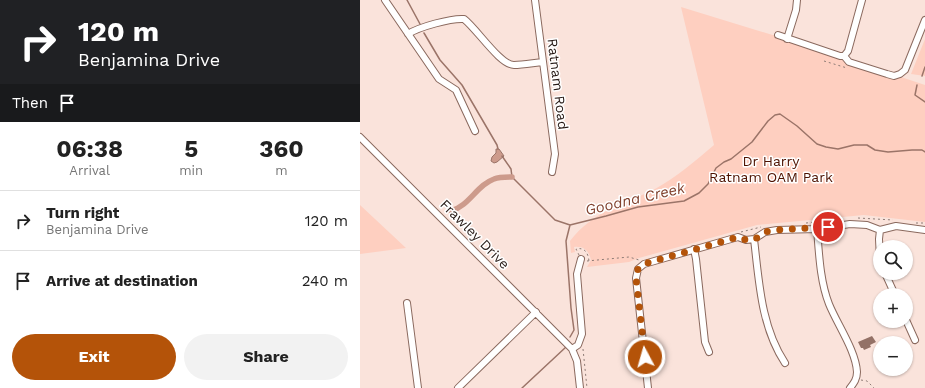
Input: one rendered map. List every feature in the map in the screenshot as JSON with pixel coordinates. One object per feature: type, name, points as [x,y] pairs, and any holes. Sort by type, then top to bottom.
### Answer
[{"type":"street","points":[[385,0],[439,79],[456,90],[475,131]]},
{"type":"street","name":"Ratnam Road","points":[[535,0],[555,154],[552,172]]},
{"type":"street","points":[[787,39],[796,10],[797,0]]},
{"type":"street","points":[[844,56],[848,51],[862,0]]},
{"type":"street","points":[[408,34],[414,30],[451,20],[464,19],[473,26],[500,58],[507,63],[513,65],[543,62]]},
{"type":"street","points":[[778,36],[844,56],[849,62],[894,76],[905,70],[925,20]]},
{"type":"street","name":"Frawley Drive","points":[[360,137],[572,349]]},
{"type":"street","points":[[648,388],[636,278],[638,269],[644,264],[738,237],[746,240],[754,240],[765,232],[777,230],[817,229],[850,224],[866,225],[880,230],[896,226],[925,230]]},
{"type":"street","points":[[817,229],[824,288],[829,304],[855,361],[857,371],[856,379],[850,388]]},
{"type":"street","points":[[880,230],[880,240]]},
{"type":"street","points":[[754,240],[762,306],[780,355],[785,363]]},
{"type":"street","points":[[694,249],[705,342],[709,352]]},
{"type":"street","points":[[580,388],[577,361],[572,349],[578,345],[582,334],[577,274],[581,259]]},
{"type":"street","points":[[407,303],[418,388]]},
{"type":"street","points":[[458,388],[536,312]]},
{"type":"street","points":[[910,328],[915,340]]},
{"type":"path","points":[[589,261],[587,251],[576,248],[581,259],[589,261],[631,257],[644,264]]},
{"type":"path","points":[[581,340],[587,388]]},
{"type":"path","points":[[856,379],[868,381],[874,388]]},
{"type":"green space","name":"Dr Harry Ratnam OAM Park","points":[[681,7],[802,44],[925,85],[925,222],[864,215],[757,225],[629,262],[587,267],[591,260],[586,250],[581,247],[574,247],[575,252],[571,253],[570,241],[588,222],[609,210],[655,189],[686,168],[714,145]]},
{"type":"green space","points":[[925,39],[925,76],[911,74]]},
{"type":"green space","points":[[360,205],[406,248],[360,254]]},
{"type":"shaded area","points":[[496,149],[499,149],[504,156],[494,163],[491,161],[492,157],[496,153]]},
{"type":"building","points":[[872,336],[873,338],[873,344],[870,345],[871,347],[864,350],[858,342]]},
{"type":"waterway","name":"Goodna Creek","points":[[407,0],[420,24]]},
{"type":"waterway","name":"Goodna Creek","points":[[424,33],[440,60],[462,85],[498,149]]},
{"type":"waterway","points":[[922,76],[925,67]]},
{"type":"waterway","points":[[917,85],[915,95],[925,102]]},
{"type":"waterway","name":"Goodna Creek","points":[[502,156],[511,169],[512,177],[555,220],[570,225],[638,207],[684,201],[699,193],[708,184],[716,168],[731,159],[752,142],[768,121],[775,115],[780,114],[797,126],[817,144],[826,147],[838,149],[854,145],[867,145],[875,150],[888,152],[912,150],[922,150],[925,152]]},
{"type":"waterway","points":[[451,211],[463,205],[488,182],[498,178],[512,177]]},
{"type":"waterway","points":[[570,225],[566,241],[574,330],[570,337]]},
{"type":"waterway","points":[[522,388],[566,347]]},
{"type":"route","points":[[645,357],[636,278],[638,269],[644,264],[738,237],[746,240],[754,240],[765,232],[828,227]]}]
